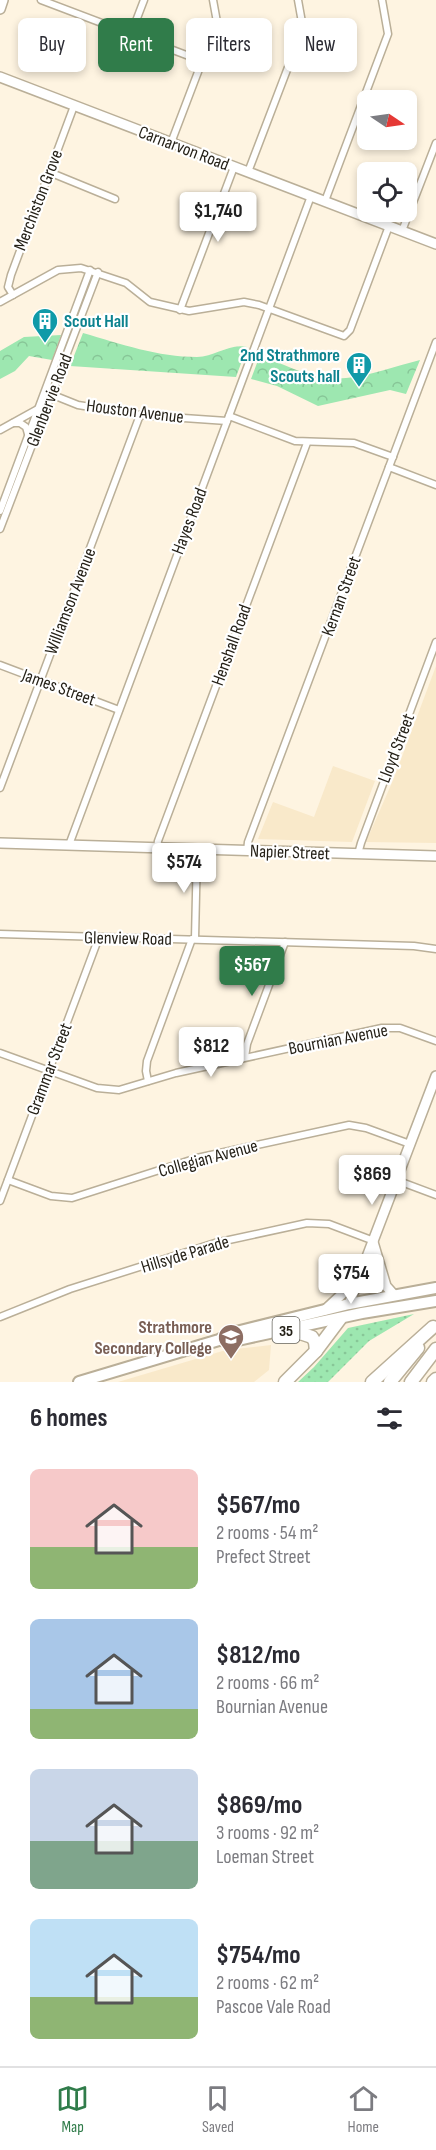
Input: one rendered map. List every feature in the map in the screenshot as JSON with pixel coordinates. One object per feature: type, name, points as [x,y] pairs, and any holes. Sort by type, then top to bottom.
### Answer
[{"type":"highway","points":[[285,1382],[316,1351],[340,1319]]},
{"type":"highway","points":[[372,1382],[435,1325]]},
{"type":"highway","points":[[390,1382],[435,1325]]},
{"type":"highway","points":[[288,1329],[312,1337],[316,1351]]},
{"type":"highway","points":[[411,1382],[436,1349]]},
{"type":"main road","name":"35","points":[[80,1382],[219,1340],[232,1333],[349,1304],[436,1288]]},
{"type":"main road","name":"35","points":[[219,1340],[233,1341],[436,1301]]},
{"type":"main road","points":[[340,1319],[349,1304]]},
{"type":"street","points":[[0,9],[3,0]]},
{"type":"street","points":[[41,0],[98,22]]},
{"type":"street","points":[[137,18],[144,0]]},
{"type":"street","points":[[213,0],[216,18]]},
{"type":"street","points":[[248,172],[303,28],[298,0]]},
{"type":"street","points":[[325,201],[388,34],[382,0]]},
{"type":"street","points":[[171,143],[198,72]]},
{"type":"street","name":"Carnarvon Road","points":[[0,77],[436,244]]},
{"type":"street","name":"Merchiston Grove","points":[[13,295],[9,290],[9,281],[74,106]]},
{"type":"street","points":[[402,231],[436,143]]},
{"type":"street","points":[[180,310],[234,167]]},
{"type":"street","points":[[49,172],[115,199]]},
{"type":"street","name":"Hayes Road","points":[[69,845],[311,196]]},
{"type":"street","points":[[0,302],[58,270],[72,268],[94,271],[126,283],[150,302],[180,310],[189,311],[244,302],[269,308],[340,336],[346,335],[389,226]]},
{"type":"street","name":"Glenbervie Road","points":[[0,511],[27,438],[48,394],[94,271]]},
{"type":"street","name":"Kernan Street","points":[[247,851],[248,842],[436,342]]},
{"type":"street","name":"Houston Avenue","points":[[48,394],[78,405],[140,415],[228,418],[295,441],[354,443],[393,458]]},
{"type":"street","points":[[0,430],[41,410]]},
{"type":"street","name":"Glenbervie Road","points":[[0,529],[41,410]]},
{"type":"street","name":"Williamson Avenue","points":[[0,788],[140,415]]},
{"type":"street","points":[[12,423],[20,423],[26,427],[27,438]]},
{"type":"street","name":"Henshall Road","points":[[157,848],[307,442]]},
{"type":"street","points":[[389,467],[436,484]]},
{"type":"street","name":"Lloyd Street","points":[[358,854],[436,642]]},
{"type":"street","name":"James Street","points":[[0,665],[118,710]]},
{"type":"street","name":"Napier Street","points":[[0,843],[436,856]]},
{"type":"street","points":[[148,1081],[147,1061],[193,939],[197,850]]},
{"type":"street","name":"Glenview Road","points":[[0,934],[414,946],[436,949]]},
{"type":"street","name":"Grammar Street","points":[[0,1201],[99,937]]},
{"type":"street","points":[[245,1058],[247,1044],[285,942]]},
{"type":"street","name":"Bournian Avenue","points":[[0,1053],[104,1090],[119,1090],[245,1058],[388,1027],[405,1030],[435,1042]]},
{"type":"street","points":[[349,1304],[436,1076]]},
{"type":"street","name":"Collegian Avenue","points":[[8,1180],[51,1196],[72,1198],[197,1158],[349,1125],[366,1128],[410,1144]]},
{"type":"street","points":[[396,1180],[436,1195]]},
{"type":"street","name":"Hillsyde Parade","points":[[0,1317],[70,1289],[215,1243],[307,1223],[329,1224],[374,1241]]},
{"type":"street","points":[[374,1241],[386,1286],[394,1295]]},
{"type":"street","points":[[325,1310],[358,1279]]},
{"type":"shaded area","points":[[436,666],[436,843],[366,842],[394,778]]},
{"type":"shaded area","points":[[333,766],[375,781],[352,842],[258,839],[273,802],[314,817]]},
{"type":"shaded area","name":"Strathmore Secondary College","points":[[271,1345],[269,1370],[254,1382],[118,1382],[226,1350]]},
{"type":"green space","points":[[83,333],[168,355],[197,357],[234,347],[247,347],[236,377],[70,366]]},
{"type":"green space","points":[[61,335],[52,360],[29,356],[15,371],[0,379],[0,351],[24,337]]},
{"type":"green space","points":[[260,355],[302,372],[335,378],[364,375],[420,360],[406,394],[390,390],[318,406],[277,386],[251,379]]},
{"type":"green space","points":[[414,1314],[369,1341],[328,1382],[298,1382],[348,1328]]},
{"type":"place","name":"Scout Hall","points":[[45,344]]},
{"type":"place","name":"2nd Strathmore Scouts hall","points":[[359,388]]},
{"type":"place","name":"Strathmore Secondary College","points":[[231,1360]]}]
